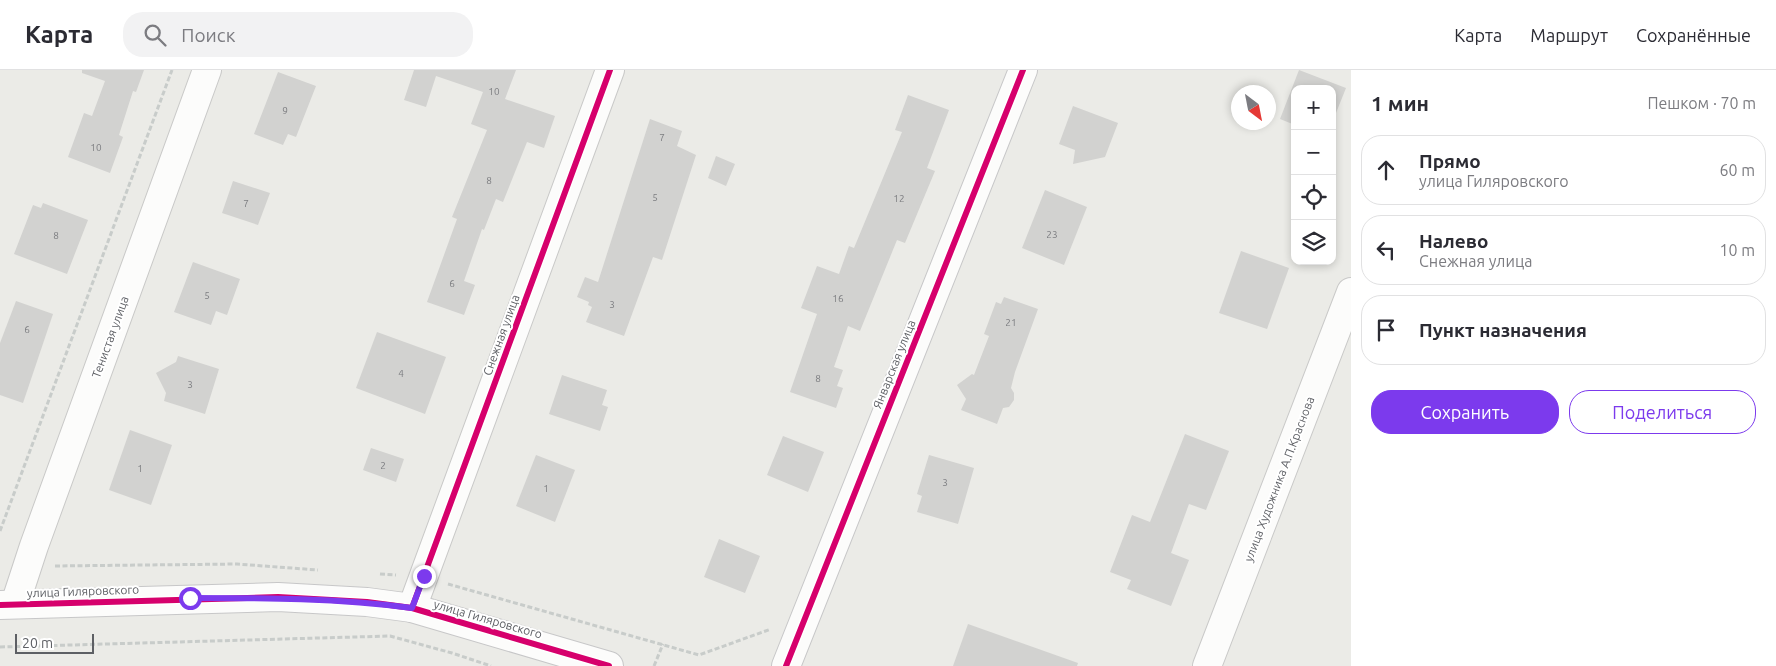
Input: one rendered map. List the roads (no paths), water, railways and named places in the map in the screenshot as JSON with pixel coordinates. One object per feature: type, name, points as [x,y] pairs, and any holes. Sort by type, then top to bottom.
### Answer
[{"type":"street","name":"Тенистая улица","points":[[7,605],[40,528],[207,70]]},
{"type":"street","name":"Снежная улица","points":[[412,608],[610,70]]},
{"type":"street","name":"Январская улица","points":[[786,666],[1023,70]]},
{"type":"street","name":"улица Художника А.П.Краснова","points":[[1207,666],[1351,292]]},
{"type":"street","name":"улица Гиляровского","points":[[7,605],[278,597],[367,602],[412,608],[609,666]]}]
